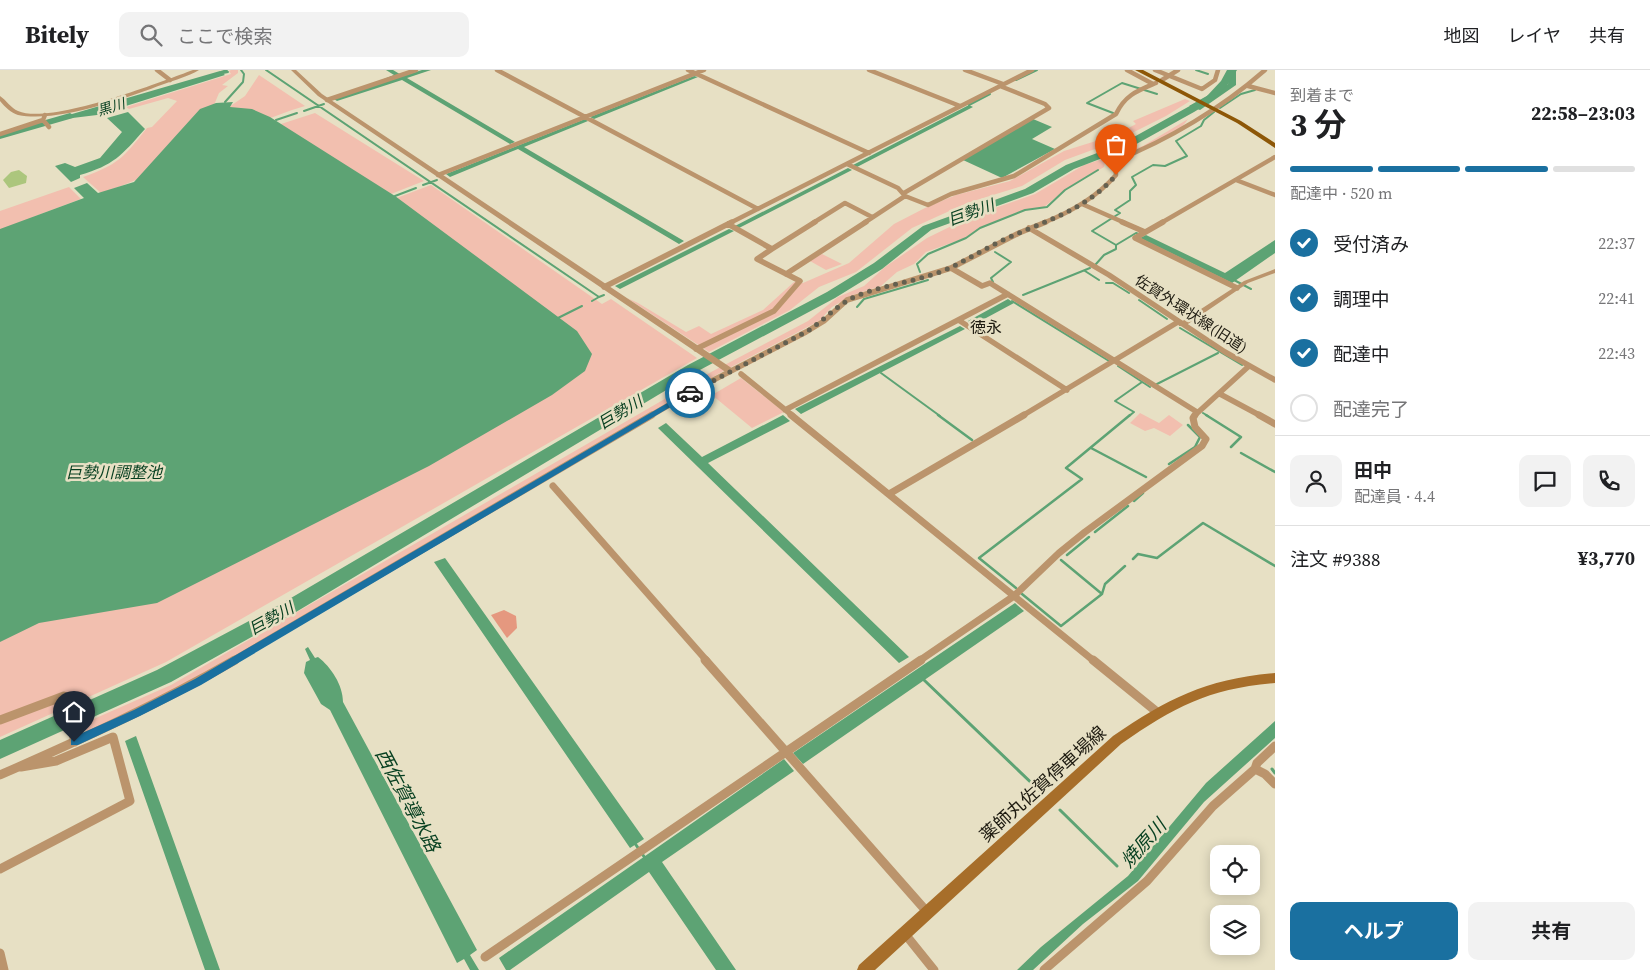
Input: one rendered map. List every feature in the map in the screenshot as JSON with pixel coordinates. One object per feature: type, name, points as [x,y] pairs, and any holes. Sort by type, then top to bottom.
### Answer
[{"type":"main road","points":[[1138,70],[1252,129],[1275,146]]},
{"type":"main road","name":"薬師丸佐賀停車場線","points":[[864,970],[1117,740],[1157,712],[1200,691],[1242,680],[1275,678]]},
{"type":"street","points":[[157,70],[170,80]]},
{"type":"street","points":[[0,134],[44,118],[197,70]]},
{"type":"street","points":[[293,70],[307,85],[327,100],[730,371]]},
{"type":"street","points":[[327,100],[416,70]]},
{"type":"street","points":[[497,70],[758,209]]},
{"type":"street","points":[[688,70],[869,153]]},
{"type":"street","points":[[438,175],[698,75],[704,70]]},
{"type":"street","points":[[869,70],[962,105]]},
{"type":"street","points":[[786,274],[905,194],[1049,108],[1045,104],[965,70]]},
{"type":"street","points":[[604,287],[758,209],[851,166],[869,153],[1032,70]]},
{"type":"street","points":[[851,166],[928,205],[951,194],[1014,176],[1116,114],[1123,98],[1155,84],[1127,70]]},
{"type":"street","points":[[1155,70],[1202,89],[1215,80],[1218,70]]},
{"type":"street","points":[[1162,80],[1178,70]]},
{"type":"street","points":[[0,775],[144,710],[206,677],[730,371],[824,321],[847,300],[951,268],[1029,228],[1052,220],[1082,204],[1104,189],[1116,175],[1114,161],[1155,145],[1248,86],[1265,70]]},
{"type":"street","points":[[1248,86],[1275,93]]},
{"type":"street","points":[[0,98],[19,113],[44,118],[49,127]]},
{"type":"street","points":[[1238,288],[1135,238],[1275,158]]},
{"type":"street","points":[[1236,180],[1275,195]]},
{"type":"street","points":[[696,348],[774,312],[800,282],[756,259],[845,203],[872,217]]},
{"type":"street","points":[[1082,204],[1113,217],[1142,234]]},
{"type":"street","points":[[728,224],[772,249]]},
{"type":"street","name":"佐賀外環状線(旧道)","points":[[1029,228],[1249,366],[1275,380]]},
{"type":"street","points":[[951,268],[982,286],[990,284],[1008,294],[1197,412]]},
{"type":"street","points":[[889,494],[1180,323],[1246,282],[1275,271]]},
{"type":"street","points":[[785,410],[964,323],[1008,294]]},
{"type":"street","points":[[964,323],[1067,390]]},
{"type":"street","points":[[485,957],[646,846],[790,759],[903,671],[1014,596],[1079,537],[1202,446],[1206,439],[1195,426],[1193,418],[1197,412],[1220,394],[1249,366]]},
{"type":"street","points":[[741,374],[1157,712]]},
{"type":"street","points":[[1220,394],[1275,424]]},
{"type":"street","points":[[553,486],[790,759],[928,913]]},
{"type":"street","points":[[0,720],[64,696],[74,742]]},
{"type":"street","points":[[0,869],[130,800],[113,737],[46,764],[33,767],[18,767]]},
{"type":"street","points":[[1044,970],[1147,881],[1213,806],[1255,769],[1257,763],[1275,746]]},
{"type":"street","points":[[1255,769],[1265,774],[1275,784]]},
{"type":"street","points":[[905,934],[934,970]]},
{"type":"street","points":[[0,953],[4,970]]},
{"type":"shaded area","points":[[238,70],[238,73],[222,85],[228,86],[219,93],[214,105],[229,107],[245,96],[259,75],[305,106],[253,125],[153,173],[101,193],[83,177],[105,168],[120,159],[147,128],[152,127],[177,101],[168,98],[129,109],[126,107],[231,74],[229,71]]},
{"type":"shaded area","points":[[1185,99],[1190,101],[1166,116],[1114,142],[1065,160],[1022,186],[967,203],[912,228],[856,272],[819,287],[790,310],[709,352],[627,298],[686,332],[699,326],[711,334],[763,310],[794,282],[803,283],[849,263],[894,224],[925,208],[956,195],[1010,181],[1064,151],[1115,135],[1136,124],[1133,121]]},
{"type":"shaded area","points":[[315,113],[424,181],[391,194],[370,208],[431,185],[602,304],[611,299],[697,358],[166,662],[0,737],[0,476],[281,124]]},
{"type":"shaded area","points":[[1188,119],[1182,127],[1163,140],[1139,151],[1105,162],[1104,167],[1065,190],[1044,207],[1024,210],[979,228],[965,238],[926,252],[914,264],[897,272],[881,286],[853,295],[832,307],[819,321],[718,374],[230,661],[155,701],[88,732],[80,725],[171,685],[713,371],[808,321],[838,297],[864,286],[885,267],[927,238],[972,216],[1035,194],[1084,165],[1143,146]]},
{"type":"shaded area","points":[[69,187],[81,199],[33,217],[0,250],[0,211]]},
{"type":"shaded area","points":[[822,254],[842,264],[826,270],[810,261]]},
{"type":"shaded area","points":[[741,378],[784,412],[752,428],[712,395]]},
{"type":"shaded area","points":[[1140,413],[1159,423],[1169,415],[1183,425],[1170,436],[1154,428],[1145,431],[1130,423]]},
{"type":"shaded area","points":[[504,610],[516,616],[517,628],[507,638],[491,615]]},
{"type":"water","points":[[386,70],[393,70],[403,76],[422,70],[431,70],[407,78],[515,142],[510,144],[402,80],[337,101],[334,99],[394,75]]},
{"type":"water","points":[[1230,70],[1236,70],[1236,85],[1200,110],[1189,106],[1228,84]]},
{"type":"water","points":[[220,71],[225,75],[97,115],[48,121]]},
{"type":"water","points":[[694,76],[698,77],[594,119],[590,117]]},
{"type":"water","name":"巨勢川調整池","points":[[233,102],[230,107],[252,109],[270,117],[395,196],[577,331],[592,354],[585,371],[552,395],[429,466],[157,603],[39,623],[0,642],[0,229],[84,198],[74,188],[87,183],[98,193],[134,182],[200,109],[216,103]]},
{"type":"water","points":[[969,105],[973,107],[857,167],[853,165]]},
{"type":"water","points":[[128,112],[145,129],[116,158],[101,167],[80,175],[80,178],[71,182],[55,166],[65,163],[75,167],[100,158],[122,132],[107,118]]},
{"type":"water","points":[[585,119],[588,121],[524,147],[684,241],[679,244],[518,149],[450,177],[446,174]]},
{"type":"water","points":[[1033,119],[1052,127],[1032,139],[1055,149],[1002,178],[963,160]]},
{"type":"water","points":[[848,168],[852,170],[739,228],[735,226]]},
{"type":"water","points":[[729,229],[734,231],[620,289],[615,286]]},
{"type":"water","points":[[1146,235],[1225,273],[1275,240],[1275,253],[1232,283],[1140,238]]},
{"type":"water","points":[[1008,299],[1014,303],[973,325],[968,321]]},
{"type":"water","points":[[960,326],[965,329],[801,414],[795,409]]},
{"type":"water","points":[[783,415],[790,421],[708,463],[909,657],[899,663],[658,428],[666,423],[702,457]]},
{"type":"water","points":[[445,558],[644,839],[630,848],[434,562]]},
{"type":"water","points":[[1015,603],[1024,611],[803,764],[793,753]]},
{"type":"water","points":[[308,647],[315,658],[318,657],[332,671],[339,683],[343,702],[477,950],[470,955],[479,970],[470,970],[464,959],[457,963],[330,710],[321,704],[304,673],[306,662],[310,660],[305,649]]},
{"type":"water","points":[[1275,721],[1275,738],[1204,802],[1138,881],[1083,924],[1033,970],[1017,970],[1041,947],[1128,876],[1206,783]]},
{"type":"water","points":[[136,736],[220,970],[205,970],[125,741]]},
{"type":"water","points":[[784,759],[794,771],[662,862],[736,970],[716,970],[649,872],[510,970],[506,970],[499,958]]},
{"type":"building","points":[[19,170],[27,176],[26,183],[9,188],[3,180],[11,172]]},
{"type":"waterway","name":"黒川","points":[[221,72],[227,70]]},
{"type":"waterway","points":[[225,102],[243,82],[244,74],[241,70]]},
{"type":"waterway","points":[[266,70],[319,106]]},
{"type":"waterway","points":[[1016,80],[1037,70]]},
{"type":"waterway","points":[[1196,70],[1208,74]]},
{"type":"waterway","name":"巨勢川","points":[[0,750],[164,676],[285,610],[693,368],[831,295],[878,266],[927,228],[1029,191],[1070,167],[1127,145],[1191,110],[1209,99],[1225,82],[1232,70]]},
{"type":"waterway","points":[[223,73],[228,72]]},
{"type":"waterway","points":[[1113,113],[1087,103],[1122,83],[1157,94]]},
{"type":"waterway","points":[[1220,108],[1241,94],[1255,90]]},
{"type":"waterway","points":[[969,105],[990,94]]},
{"type":"waterway","points":[[319,106],[324,104]]},
{"type":"waterway","points":[[304,111],[319,106]]},
{"type":"waterway","points":[[319,106],[431,182]]},
{"type":"waterway","points":[[1116,245],[1092,231],[1120,213],[1115,210],[1130,200],[1130,191],[1136,185],[1132,177],[1153,165],[1165,166],[1187,156],[1176,141],[1201,126],[1204,120],[1214,112]]},
{"type":"waterway","points":[[276,120],[297,113]]},
{"type":"waterway","name":"黒川","points":[[0,136],[70,116]]},
{"type":"waterway","points":[[920,272],[917,264],[928,254],[966,238],[980,228],[1025,210],[1047,207],[1065,190],[1098,170]]},
{"type":"waterway","points":[[431,182],[437,180]]},
{"type":"waterway","points":[[423,185],[431,182]]},
{"type":"waterway","points":[[431,182],[599,297]]},
{"type":"waterway","points":[[395,196],[416,188]]},
{"type":"waterway","points":[[1116,245],[1136,233],[1139,234]]},
{"type":"waterway","points":[[1096,264],[1104,255],[1116,249],[1116,245]]},
{"type":"waterway","points":[[993,282],[991,278],[1011,262],[995,252]]},
{"type":"waterway","points":[[1023,295],[1090,268]]},
{"type":"waterway","points":[[1085,271],[1099,280]]},
{"type":"waterway","points":[[857,307],[864,299],[928,280]]},
{"type":"waterway","points":[[1234,280],[1251,289]]},
{"type":"waterway","points":[[1106,283],[1113,283],[1129,293]]},
{"type":"waterway","points":[[599,297],[604,295]]},
{"type":"waterway","points":[[592,301],[599,297]]},
{"type":"waterway","points":[[1139,300],[1167,319]]},
{"type":"waterway","points":[[1012,301],[1109,361]]},
{"type":"waterway","points":[[558,318],[582,306]]},
{"type":"waterway","points":[[1180,328],[1242,365]]},
{"type":"waterway","points":[[1157,384],[1218,353]]},
{"type":"waterway","points":[[1118,366],[1150,387]]},
{"type":"waterway","points":[[881,373],[940,416]]},
{"type":"waterway","points":[[1129,416],[1134,412],[1115,401],[1142,382]]},
{"type":"waterway","points":[[1203,413],[1208,416]]},
{"type":"waterway","points":[[938,415],[972,440]]},
{"type":"waterway","points":[[1016,588],[979,558],[1082,479],[1066,468],[1130,415]]},
{"type":"waterway","points":[[1206,415],[1241,437],[1231,447]]},
{"type":"waterway","points":[[1169,464],[1195,447],[1200,437],[1188,425]]},
{"type":"waterway","points":[[1091,448],[1146,477]]},
{"type":"waterway","points":[[1241,453],[1275,472]]},
{"type":"waterway","points":[[1134,501],[1143,493]]},
{"type":"waterway","points":[[1095,532],[1128,506]]},
{"type":"waterway","points":[[1133,559],[1138,554],[1157,558],[1203,523],[1275,566]]},
{"type":"waterway","points":[[1067,555],[1089,537]]},
{"type":"waterway","points":[[1061,560],[1102,594]]},
{"type":"waterway","points":[[1102,594],[1105,584],[1125,566]]},
{"type":"waterway","points":[[1022,594],[1061,626],[1102,594]]},
{"type":"waterway","points":[[924,680],[1042,793]]},
{"type":"waterway","points":[[1272,769],[1275,773]]},
{"type":"waterway","name":"焼原川","points":[[1060,810],[1117,866]]},
{"type":"waterway","points":[[634,842],[645,858]]},
{"type":"way so far","points":[[690,393],[806,332],[824,321],[847,300],[860,294],[926,277],[951,268],[998,242],[1070,212],[1104,189],[1116,175]]},
{"type":"district","name":"徳永","points":[[986,327]]},
{"type":"route","points":[[74,742],[113,725],[198,682],[690,393]]},
{"type":"water label","name":"西佐賀導水路","points":[[408,800]]}]
